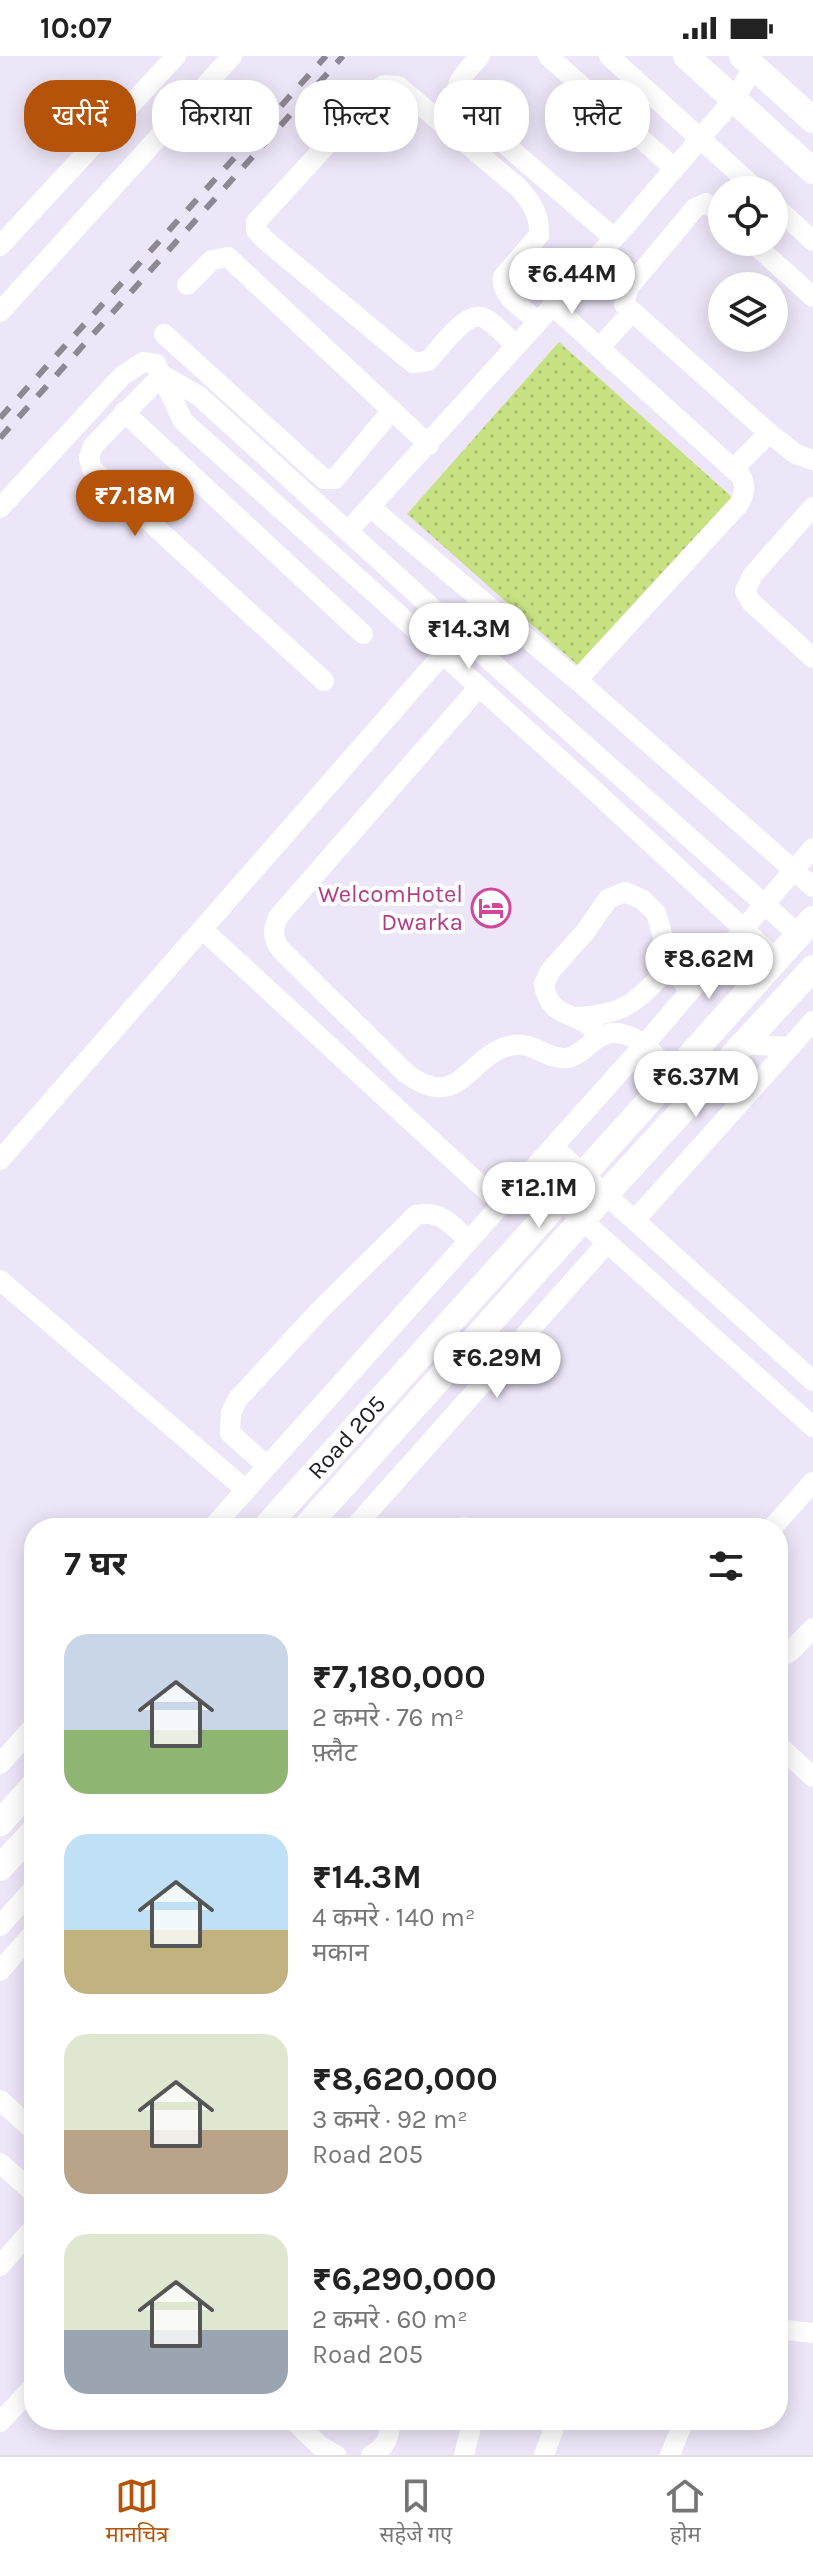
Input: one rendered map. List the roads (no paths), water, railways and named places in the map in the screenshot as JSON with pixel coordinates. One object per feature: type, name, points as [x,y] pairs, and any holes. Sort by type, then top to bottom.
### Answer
[{"type":"main road","points":[[686,56],[813,171]]},
{"type":"main road","points":[[748,62],[813,120]]},
{"type":"main road","name":"Road 205","points":[[274,1518],[806,927]]},
{"type":"main road","name":"Road 205","points":[[314,1518],[813,968]]},
{"type":"main road","points":[[3,1813],[24,1794]]},
{"type":"main road","points":[[3,1860],[24,1840]]},
{"type":"street","points":[[3,237],[176,56]]},
{"type":"street","points":[[0,312],[232,56]]},
{"type":"street","points":[[480,56],[457,84],[455,93],[458,104],[614,238]]},
{"type":"street","points":[[548,56],[674,168]]},
{"type":"street","points":[[609,56],[742,176]]},
{"type":"street","points":[[348,531],[614,238],[734,99],[748,62]]},
{"type":"street","points":[[516,346],[486,319],[477,316],[463,322],[428,361],[413,363],[264,239],[256,230],[256,222],[377,90],[384,85],[398,86],[519,188],[534,207],[540,223],[539,235],[502,282],[506,293],[538,321]]},
{"type":"street","points":[[708,204],[695,208],[629,287],[624,304],[769,433],[796,454],[813,460]]},
{"type":"street","points":[[788,218],[813,241]]},
{"type":"street","points":[[768,256],[813,297]]},
{"type":"street","points":[[187,285],[212,260],[228,257],[429,445]]},
{"type":"street","points":[[552,305],[741,476],[745,486],[739,504],[577,680]]},
{"type":"street","points":[[600,347],[631,313]]},
{"type":"street","points":[[164,334],[324,479],[335,479],[392,410]]},
{"type":"street","points":[[0,508],[122,376],[143,362],[156,364],[183,421],[777,960]]},
{"type":"street","points":[[162,375],[93,446],[89,458],[92,469],[324,681]]},
{"type":"street","points":[[162,375],[199,396],[764,904],[806,927]]},
{"type":"street","points":[[124,412],[363,634]]},
{"type":"street","points":[[733,469],[769,433]]},
{"type":"street","points":[[370,507],[577,680],[813,887]]},
{"type":"street","points":[[813,507],[752,576],[745,591],[751,602],[813,658]]},
{"type":"street","points":[[0,1160],[443,654]]},
{"type":"street","points":[[479,687],[279,916],[273,926],[274,941],[407,1074],[424,1086],[438,1089],[454,1085],[482,1062],[509,1046],[523,1044],[551,1057],[565,1058],[578,1054],[599,1037],[611,1032],[624,1034],[644,1045],[675,1074]]},
{"type":"street","points":[[221,1518],[644,1045],[813,848]]},
{"type":"street","points":[[599,1037],[589,1024],[552,1006],[545,992],[547,975],[585,932],[608,899],[617,893],[634,894],[656,913],[671,965],[689,991]]},
{"type":"street","points":[[202,929],[502,1205]]},
{"type":"street","points":[[573,1017],[616,1013],[631,1004],[671,965]]},
{"type":"street","points":[[635,1220],[813,1021]]},
{"type":"street","points":[[744,1044],[790,1047]]},
{"type":"street","points":[[553,1147],[813,1381]]},
{"type":"street","points":[[531,1171],[813,1427]]},
{"type":"street","points":[[267,1466],[230,1433],[231,1413],[237,1400],[319,1311],[416,1215],[438,1215],[469,1241]]},
{"type":"street","points":[[363,1518],[607,1243]]},
{"type":"street","points":[[0,1280],[246,1490]]},
{"type":"street","points":[[783,1518],[810,1492]]},
{"type":"street","points":[[788,1653],[813,1628]]},
{"type":"street","points":[[0,1764],[24,1737]]},
{"type":"street","points":[[788,1754],[813,1777]]},
{"type":"street","points":[[3,1813],[24,1826]]},
{"type":"street","points":[[0,1926],[24,1904]]},
{"type":"street","points":[[0,1971],[24,1943]]},
{"type":"street","points":[[0,2100],[24,2122]]},
{"type":"street","points":[[0,2163],[24,2184]]},
{"type":"street","points":[[0,2266],[24,2238]]},
{"type":"street","points":[[788,2330],[813,2333]]},
{"type":"street","points":[[0,2422],[24,2397]]},
{"type":"street","points":[[303,2430],[320,2446],[336,2455]]},
{"type":"street","points":[[464,2455],[470,2430]]},
{"type":"street","points":[[544,2455],[553,2430]]},
{"type":"street","points":[[670,2455],[680,2430]]},
{"type":"street","points":[[371,2455],[382,2450],[390,2437]]},
{"type":"railway","points":[[0,418],[326,56]]},
{"type":"railway","points":[[0,438],[343,56]]},
{"type":"place","name":"WelcomHotel Dwarka","points":[[491,908]]}]
